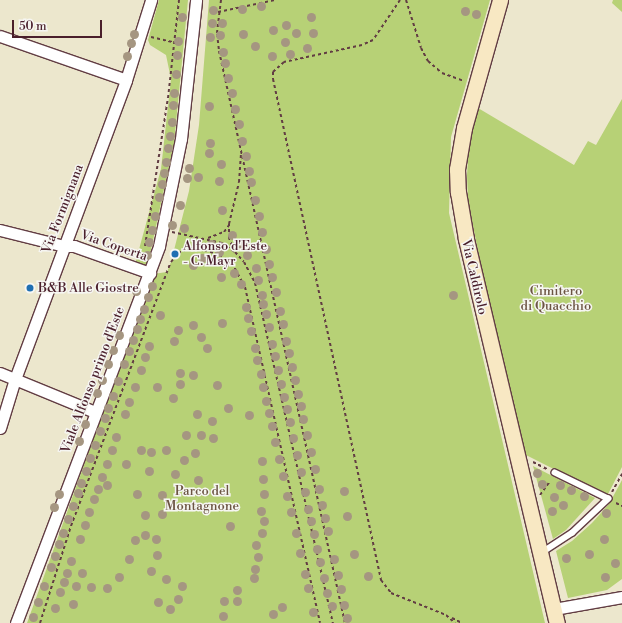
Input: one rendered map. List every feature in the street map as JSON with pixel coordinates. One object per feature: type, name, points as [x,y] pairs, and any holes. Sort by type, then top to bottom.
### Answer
[{"type":"main road","name":"Via Caldirolo","points":[[500,0],[459,151],[457,176],[460,216],[555,616]]},
{"type":"street","name":"Via Formignana","points":[[1,422],[15,379],[126,80],[151,0]]},
{"type":"street","name":"Viale Alfonso primo d'Este","points":[[16,623],[95,412],[150,273],[163,230],[181,139],[196,0]]},
{"type":"street","points":[[0,36],[126,80]]},
{"type":"street","name":"Via Coperta","points":[[0,230],[64,246],[74,246],[150,273]]},
{"type":"street","points":[[0,373],[95,412]]},
{"type":"street","points":[[555,616],[622,597]]},
{"type":"lane","points":[[540,554],[572,533],[608,499],[555,473]]},
{"type":"path","points":[[145,248],[168,98],[173,42],[179,0]]},
{"type":"path","points":[[221,0],[218,12],[219,51],[345,623]]},
{"type":"path","points":[[218,12],[275,0]]},
{"type":"path","points":[[400,0],[373,40],[362,45],[284,62],[273,72],[272,79],[381,580],[391,592],[462,623]]},
{"type":"path","points":[[406,0],[421,48],[428,61],[442,73],[476,84]]},
{"type":"path","points":[[141,34],[173,42]]},
{"type":"path","points":[[241,150],[239,182],[229,224],[229,238],[235,252],[244,262],[255,283],[333,623]]},
{"type":"path","points":[[208,238],[224,232],[229,224]]},
{"type":"path","points":[[163,230],[208,238],[235,252]]},
{"type":"path","points":[[40,623],[71,526],[171,262],[178,253],[189,248],[199,248],[219,255],[232,263],[245,287],[320,623]]},
{"type":"path","points":[[530,466],[529,460],[555,473],[538,498],[536,491]]},
{"type":"path","points":[[608,499],[622,474]]},
{"type":"path","points":[[451,618],[455,623]]},
{"type":"green space","points":[[159,0],[188,0],[174,143],[147,268],[135,264],[161,169],[171,79],[166,55],[150,45],[148,40]]},
{"type":"green space","name":"Parco del Montagnone","points":[[209,0],[490,0],[451,137],[449,213],[545,623],[27,623],[153,274],[167,272],[171,262],[189,191],[199,125]]},
{"type":"green space","points":[[613,0],[622,0],[622,12],[612,3]]},
{"type":"green space","name":"Cimitero di Quacchio","points":[[622,99],[622,467],[607,496],[524,454],[484,281],[468,201],[467,175],[469,144],[478,108],[574,165],[588,141],[596,145]]},
{"type":"green space","points":[[533,466],[595,498],[566,530],[553,539]]},
{"type":"green space","points":[[622,480],[622,579],[607,590],[568,598],[556,551],[572,541],[592,523],[609,504]]},
{"type":"place","name":"Alfonso d'Este - C. Mayr","points":[[175,254]]},
{"type":"place","name":"B&B Alle Giostre","points":[[30,288]]}]
